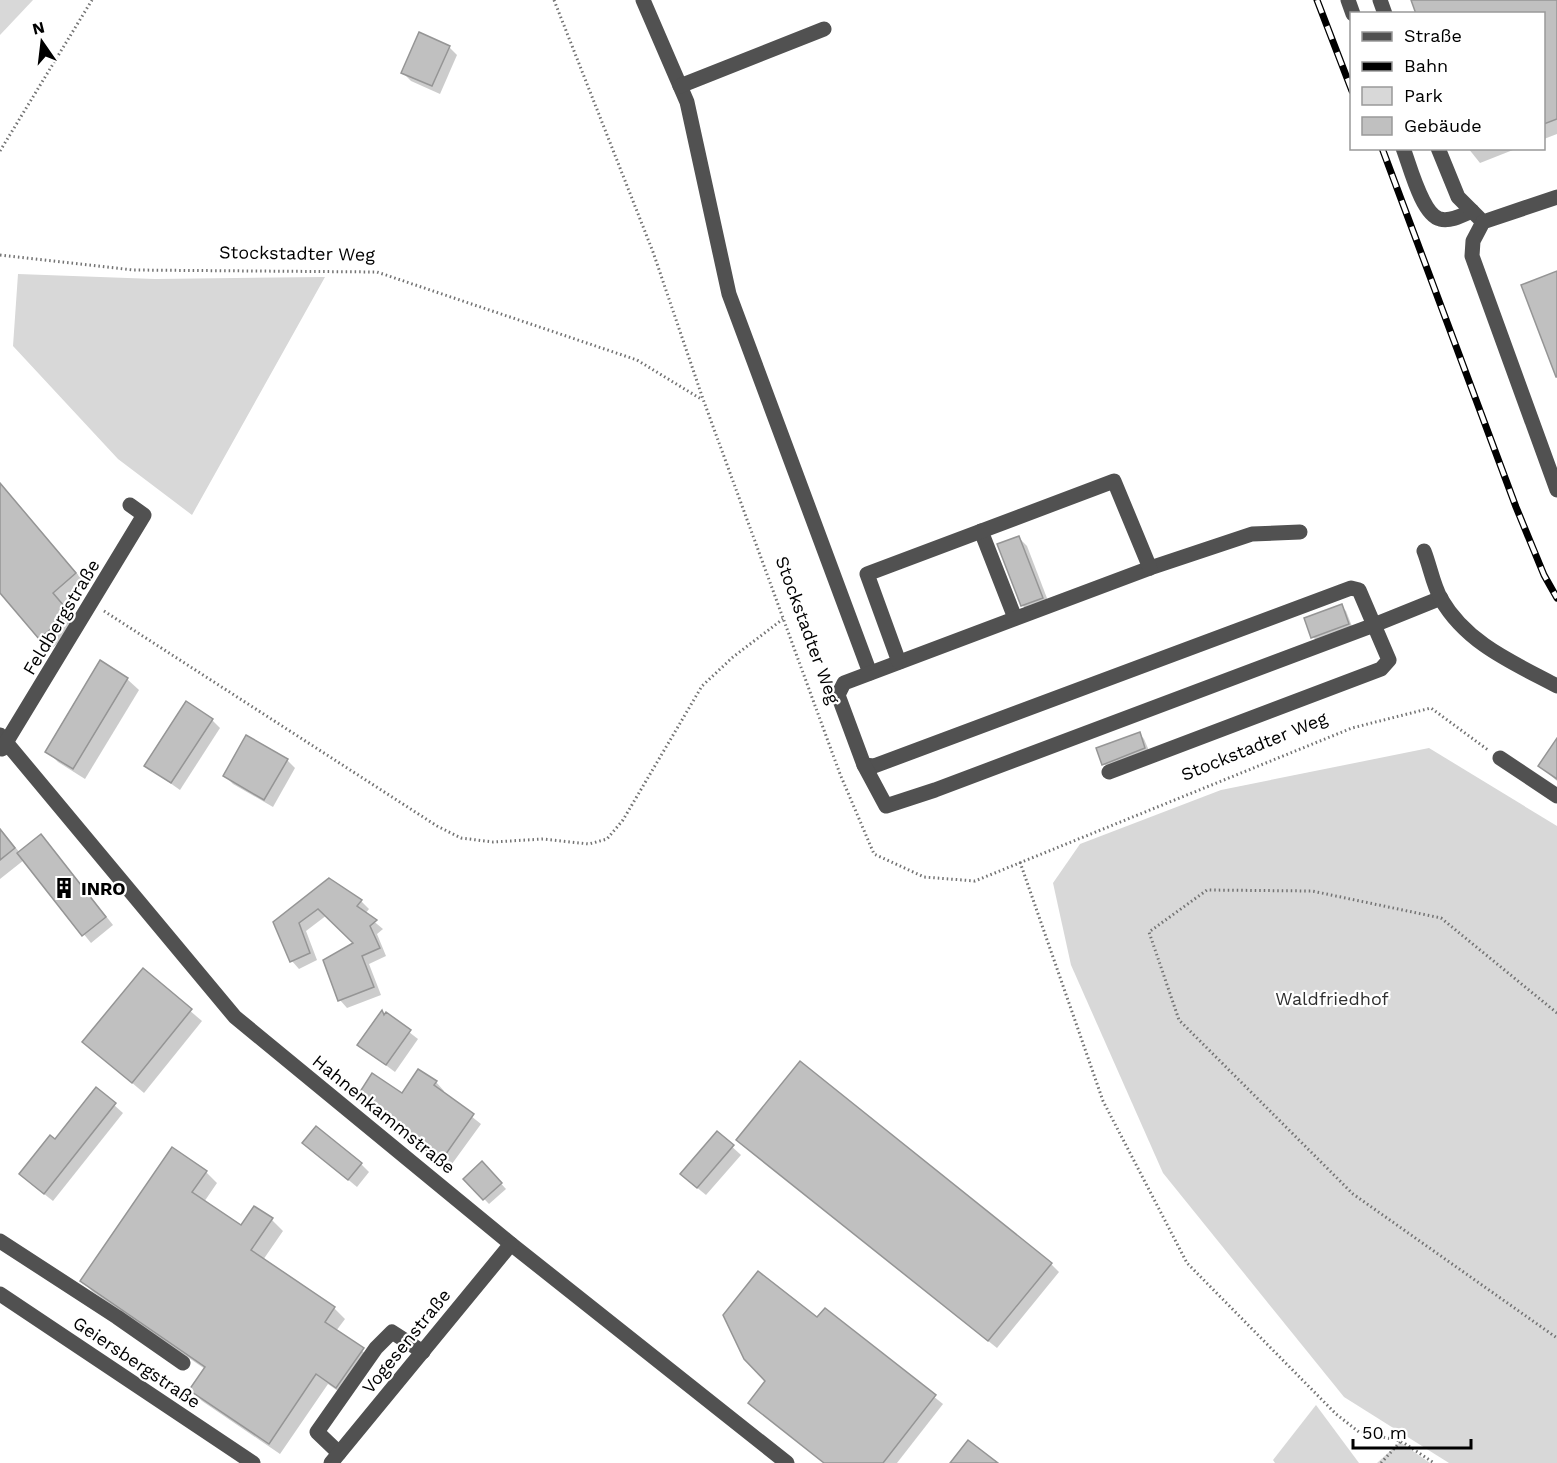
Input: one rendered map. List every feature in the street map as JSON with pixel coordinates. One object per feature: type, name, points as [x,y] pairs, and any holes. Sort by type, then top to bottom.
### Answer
[{"type":"street","points":[[643,0],[687,102],[729,294],[870,673]]},
{"type":"street","points":[[680,87],[824,29]]},
{"type":"street","points":[[1404,150],[1429,213],[1440,219],[1478,217],[1557,196]]},
{"type":"street","points":[[1439,150],[1458,197],[1478,217]]},
{"type":"street","points":[[1478,217],[1472,256],[1557,490]]},
{"type":"street","points":[[898,662],[867,574],[1114,481],[1150,568]]},
{"type":"street","name":"Feldbergstraße","points":[[2,743],[93,604],[144,515],[130,505]]},
{"type":"street","points":[[981,531],[1015,618]]},
{"type":"street","points":[[1300,532],[1252,534],[1150,568],[844,683],[838,695],[864,765],[886,806],[935,790],[1441,598]]},
{"type":"street","points":[[1424,551],[1441,598],[1460,623],[1492,653],[1557,686]]},
{"type":"street","points":[[864,765],[873,766],[896,758],[1351,588],[1359,590],[1389,660],[1381,669],[1109,772]]},
{"type":"street","name":"Hahnenkammstraße","points":[[2,743],[235,1017],[511,1244],[787,1463]]},
{"type":"street","points":[[1500,758],[1557,796]]},
{"type":"street","points":[[0,1241],[107,1310],[183,1364]]},
{"type":"street","name":"Vogesenstraße","points":[[335,1458],[511,1244]]},
{"type":"street","name":"Geiersbergstraße","points":[[0,1294],[253,1463]]},
{"type":"street","points":[[335,1458],[316,1432],[376,1348],[392,1332],[423,1352]]},
{"type":"path","points":[[0,151],[92,0]]},
{"type":"path","points":[[554,0],[653,252],[703,399]]},
{"type":"path","name":"Stockstadter Weg","points":[[0,255],[133,270],[376,273],[637,360],[703,399],[840,774],[874,854],[924,877],[975,881],[1352,728],[1431,708],[1500,758]]},
{"type":"path","points":[[93,604],[437,826],[460,838],[494,842],[543,839],[589,844],[607,839],[623,820],[702,686],[733,657],[783,619]]},
{"type":"path","points":[[1020,862],[1103,1101],[1187,1263],[1336,1414],[1359,1432],[1401,1441],[1434,1463]]},
{"type":"path","points":[[1557,1012],[1441,918],[1312,891],[1208,890],[1149,932],[1179,1020],[1353,1194],[1557,1338]]},
{"type":"path","points":[[1381,1463],[1401,1441]]},
{"type":"green space","points":[[0,0],[33,0],[0,35]]},
{"type":"green space","points":[[18,274],[155,279],[325,277],[192,515],[118,459],[13,346]]},
{"type":"green space","name":"Waldfriedhof","points":[[1429,748],[1557,826],[1557,1463],[1449,1463],[1344,1397],[1163,1173],[1071,965],[1053,883],[1080,844],[1221,790]]},
{"type":"green space","points":[[1316,1405],[1359,1463],[1275,1463],[1273,1460]]},
{"type":"green space","points":[[1400,1442],[1430,1463],[1377,1463]]},
{"type":"building","points":[[1411,0],[1557,0],[1557,119],[1545,124],[1545,12],[1415,12]]},
{"type":"building","points":[[419,32],[450,46],[432,86],[401,73]]},
{"type":"building","points":[[1557,271],[1557,377],[1556,377],[1521,285]]},
{"type":"building","points":[[0,483],[76,573],[53,593],[70,613],[39,639],[0,593]]},
{"type":"building","points":[[1019,536],[1043,598],[1021,606],[997,544]]},
{"type":"building","points":[[1342,604],[1349,624],[1311,638],[1304,618]]},
{"type":"building","points":[[100,660],[128,678],[73,769],[45,752]]},
{"type":"building","points":[[186,701],[213,719],[171,783],[144,766]]},
{"type":"building","points":[[1140,732],[1145,748],[1102,765],[1096,748]]},
{"type":"building","points":[[246,735],[288,759],[264,800],[223,776]]},
{"type":"building","points":[[1557,738],[1557,779],[1538,766]]},
{"type":"building","points":[[0,829],[15,848],[0,860]]},
{"type":"building","name":"INRO","points":[[41,834],[106,917],[82,936],[17,853]]},
{"type":"building","points":[[329,878],[362,900],[357,906],[377,920],[370,926],[380,948],[362,956],[374,987],[338,1001],[323,960],[353,943],[318,909],[299,923],[310,953],[290,962],[273,922]]},
{"type":"building","points":[[143,968],[192,1009],[132,1083],[82,1042]]},
{"type":"building","points":[[382,1010],[384,1015],[386,1012],[411,1030],[386,1065],[357,1045]]},
{"type":"building","points":[[800,1061],[1052,1263],[988,1341],[736,1140]]},
{"type":"building","points":[[418,1069],[437,1081],[434,1085],[474,1114],[441,1161],[419,1145],[421,1141],[356,1098],[372,1073],[402,1093]]},
{"type":"building","points":[[96,1087],[116,1103],[44,1194],[19,1174],[50,1135],[55,1139]]},
{"type":"building","points":[[316,1126],[362,1163],[348,1180],[302,1143]]},
{"type":"building","points":[[717,1131],[734,1145],[697,1188],[680,1174]]},
{"type":"building","points":[[172,1147],[207,1171],[192,1192],[241,1225],[254,1206],[273,1218],[251,1250],[335,1307],[325,1322],[364,1348],[336,1388],[316,1374],[269,1444],[189,1390],[205,1367],[80,1281]]},
{"type":"building","points":[[482,1161],[502,1183],[483,1200],[463,1179]]},
{"type":"building","points":[[758,1271],[817,1317],[825,1308],[936,1395],[883,1463],[824,1463],[748,1403],[765,1381],[744,1359],[723,1315]]},
{"type":"building","points":[[968,1440],[998,1463],[950,1463]]},
{"type":"railway","points":[[1317,0],[1350,86]]},
{"type":"railway","points":[[1383,150],[1516,507],[1544,575],[1557,598]]},
{"type":"place","name":"INRO","points":[[64,888]]}]
